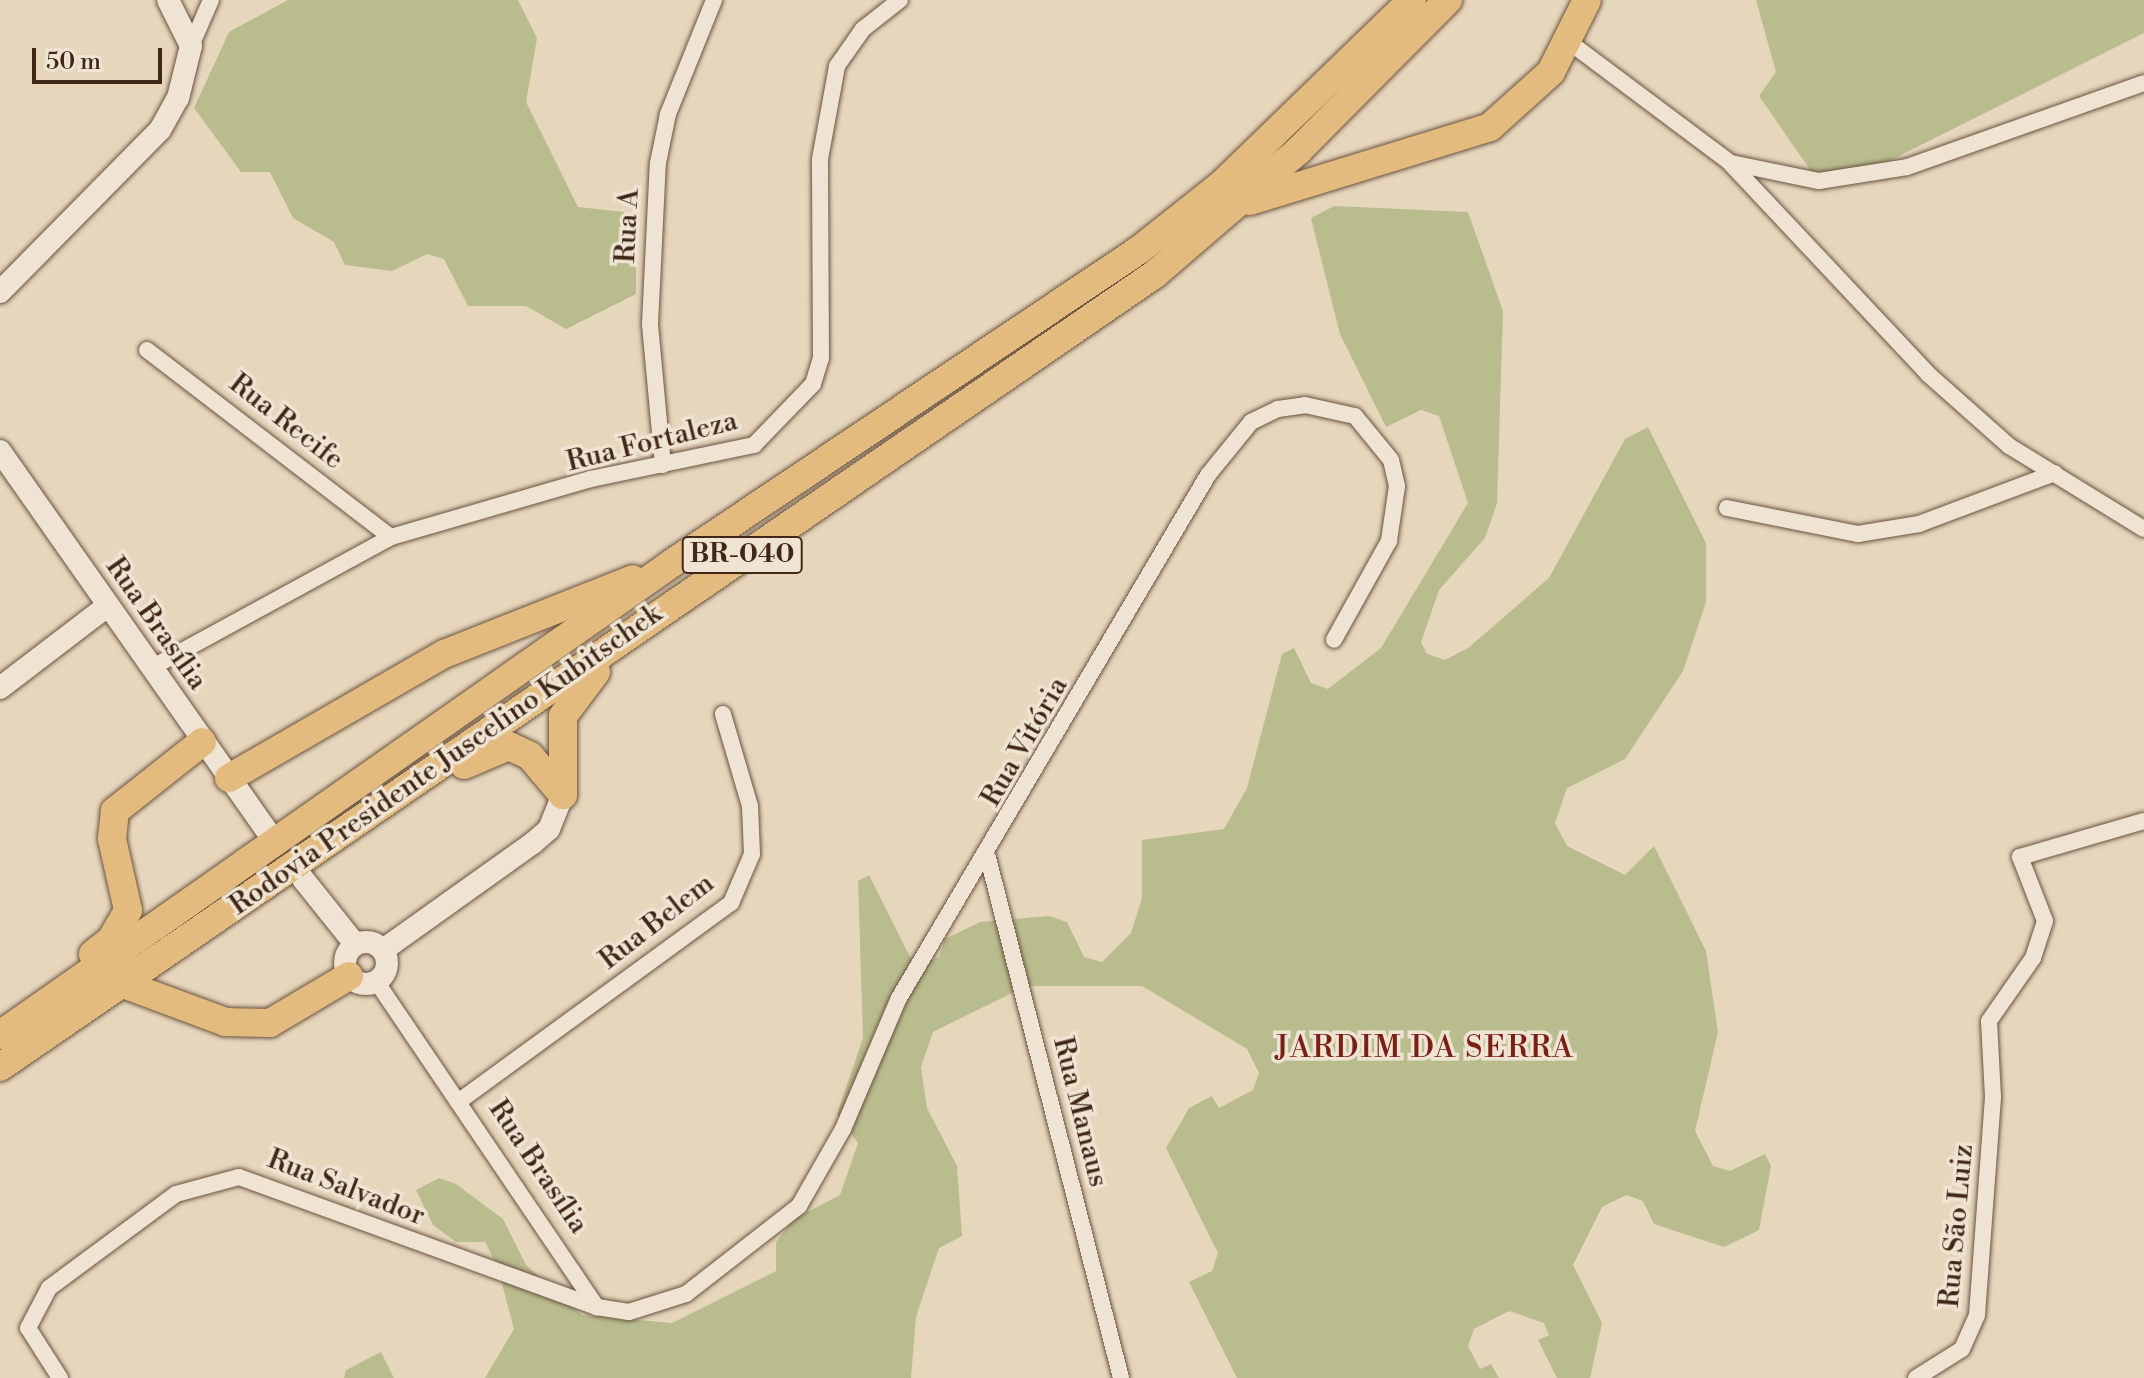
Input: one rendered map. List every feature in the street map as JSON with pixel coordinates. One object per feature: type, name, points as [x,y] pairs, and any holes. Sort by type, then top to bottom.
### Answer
[{"type":"highway","name":"Rodovia Presidente Juscelino Kubitschek","points":[[0,1035],[671,564],[1139,250],[1221,185],[1412,0]]},
{"type":"highway","name":"Rodovia Presidente Juscelino Kubitschek","points":[[0,1067],[695,587],[1075,332],[1238,205],[1448,0]]},
{"type":"highway","points":[[1238,205],[1490,127],[1532,95],[1569,42],[1587,0]]},
{"type":"highway","points":[[229,778],[444,654],[671,564]]},
{"type":"highway","points":[[563,795],[559,740],[571,697],[695,587]]},
{"type":"highway","points":[[44,1005],[111,940],[128,910],[112,839],[115,811],[202,742]]},
{"type":"highway","points":[[314,853],[495,748],[530,756],[563,795]]},
{"type":"highway","points":[[123,984],[225,1022],[270,1023],[362,979]]},
{"type":"street","points":[[168,0],[191,46]]},
{"type":"street","points":[[0,292],[141,154],[178,98],[191,46],[211,0]]},
{"type":"street","name":"Rua A","points":[[663,465],[650,324],[658,163],[668,114],[714,0]]},
{"type":"street","name":"Rua Fortaleza","points":[[151,668],[391,537],[663,465],[754,445],[813,384],[824,334],[825,108],[846,46],[900,0]]},
{"type":"street","points":[[1569,42],[1731,163],[1928,374],[2009,446],[2144,529]]},
{"type":"street","points":[[1731,163],[1819,181],[1871,177],[2144,83]]},
{"type":"street","name":"Rua Recife","points":[[147,350],[391,537]]},
{"type":"street","name":"Rua Vitória","points":[[597,1307],[629,1312],[686,1294],[799,1206],[843,1129],[899,998],[988,858],[1208,475],[1251,422],[1278,409],[1305,405],[1355,416],[1391,460],[1397,486],[1389,541],[1334,640]]},
{"type":"street","name":"Rua Brasília","points":[[0,451],[106,607],[266,830]]},
{"type":"street","points":[[1727,508],[1858,534],[1919,524],[2055,473]]},
{"type":"street","points":[[0,688],[106,607]]},
{"type":"street","name":"Rua Belem","points":[[458,1102],[731,903],[752,854],[750,806],[723,714]]},
{"type":"street","points":[[303,879],[355,944],[383,950],[533,843],[549,829],[563,795]]},
{"type":"street","name":"Rua São Luiz","points":[[1916,1378],[1962,1349],[1977,1315],[1993,1097],[1989,1021],[2044,934],[2045,912],[2020,857],[2144,821]]},
{"type":"street","name":"Rua Manaus","points":[[988,858],[1121,1378]]},
{"type":"street","points":[[355,944],[345,955],[362,979],[386,971],[383,950]]},
{"type":"street","name":"Rua Brasília","points":[[362,979],[458,1102],[597,1307]]},
{"type":"street","name":"Rua Salvador","points":[[60,1378],[28,1328],[49,1288],[113,1236],[176,1194],[239,1177],[597,1307]]},
{"type":"green space","points":[[288,0],[518,0],[537,38],[526,102],[578,207],[624,212],[636,236],[636,294],[566,329],[526,306],[468,306],[444,259],[427,254],[392,271],[345,265],[334,242],[293,218],[270,172],[241,172],[194,108],[229,32]]},
{"type":"green space","points":[[1756,0],[2144,0],[2144,33],[1857,177],[1828,177],[1811,171],[1759,96],[1776,72]]},
{"type":"green space","points":[[1334,206],[1468,212],[1503,311],[1497,503],[1485,538],[1439,590],[1421,642],[1427,654],[1445,660],[1468,648],[1549,578],[1625,439],[1648,427],[1706,543],[1706,602],[1683,671],[1625,759],[1567,788],[1555,823],[1567,846],[1625,875],[1654,846],[1706,951],[1718,1032],[1695,1131],[1713,1166],[1730,1171],[1765,1154],[1771,1166],[1759,1230],[1724,1247],[1654,1224],[1643,1201],[1626,1195],[1602,1207],[1573,1265],[1602,1323],[1590,1378],[1557,1378],[1538,1340],[1549,1335],[1544,1323],[1509,1311],[1474,1329],[1468,1346],[1480,1369],[1491,1364],[1499,1378],[1237,1378],[1189,1282],[1212,1271],[1218,1253],[1166,1148],[1189,1108],[1212,1096],[1219,1108],[1253,1090],[1259,1073],[1247,1049],[1142,986],[1026,986],[933,1032],[921,1067],[927,1108],[957,1166],[962,1236],[939,1248],[916,1317],[911,1378],[485,1378],[514,1329],[497,1265],[485,1242],[456,1242],[433,1225],[416,1190],[439,1178],[456,1184],[503,1219],[526,1265],[582,1315],[672,1323],[776,1271],[776,1242],[794,1219],[840,1195],[858,1143],[837,1114],[863,1038],[858,881],[869,875],[910,957],[927,962],[939,957],[945,939],[980,922],[1049,916],[1067,922],[1084,957],[1102,962],[1131,933],[1142,898],[1142,840],[1224,829],[1247,788],[1282,654],[1294,648],[1311,683],[1328,689],[1381,648],[1468,503],[1439,416],[1421,410],[1386,427],[1340,334],[1311,218]]},
{"type":"green space","points":[[381,1352],[394,1378],[344,1378],[346,1370]]},
{"type":"district","name":"JARDIM DA SERRA","points":[[1425,1048]]}]
